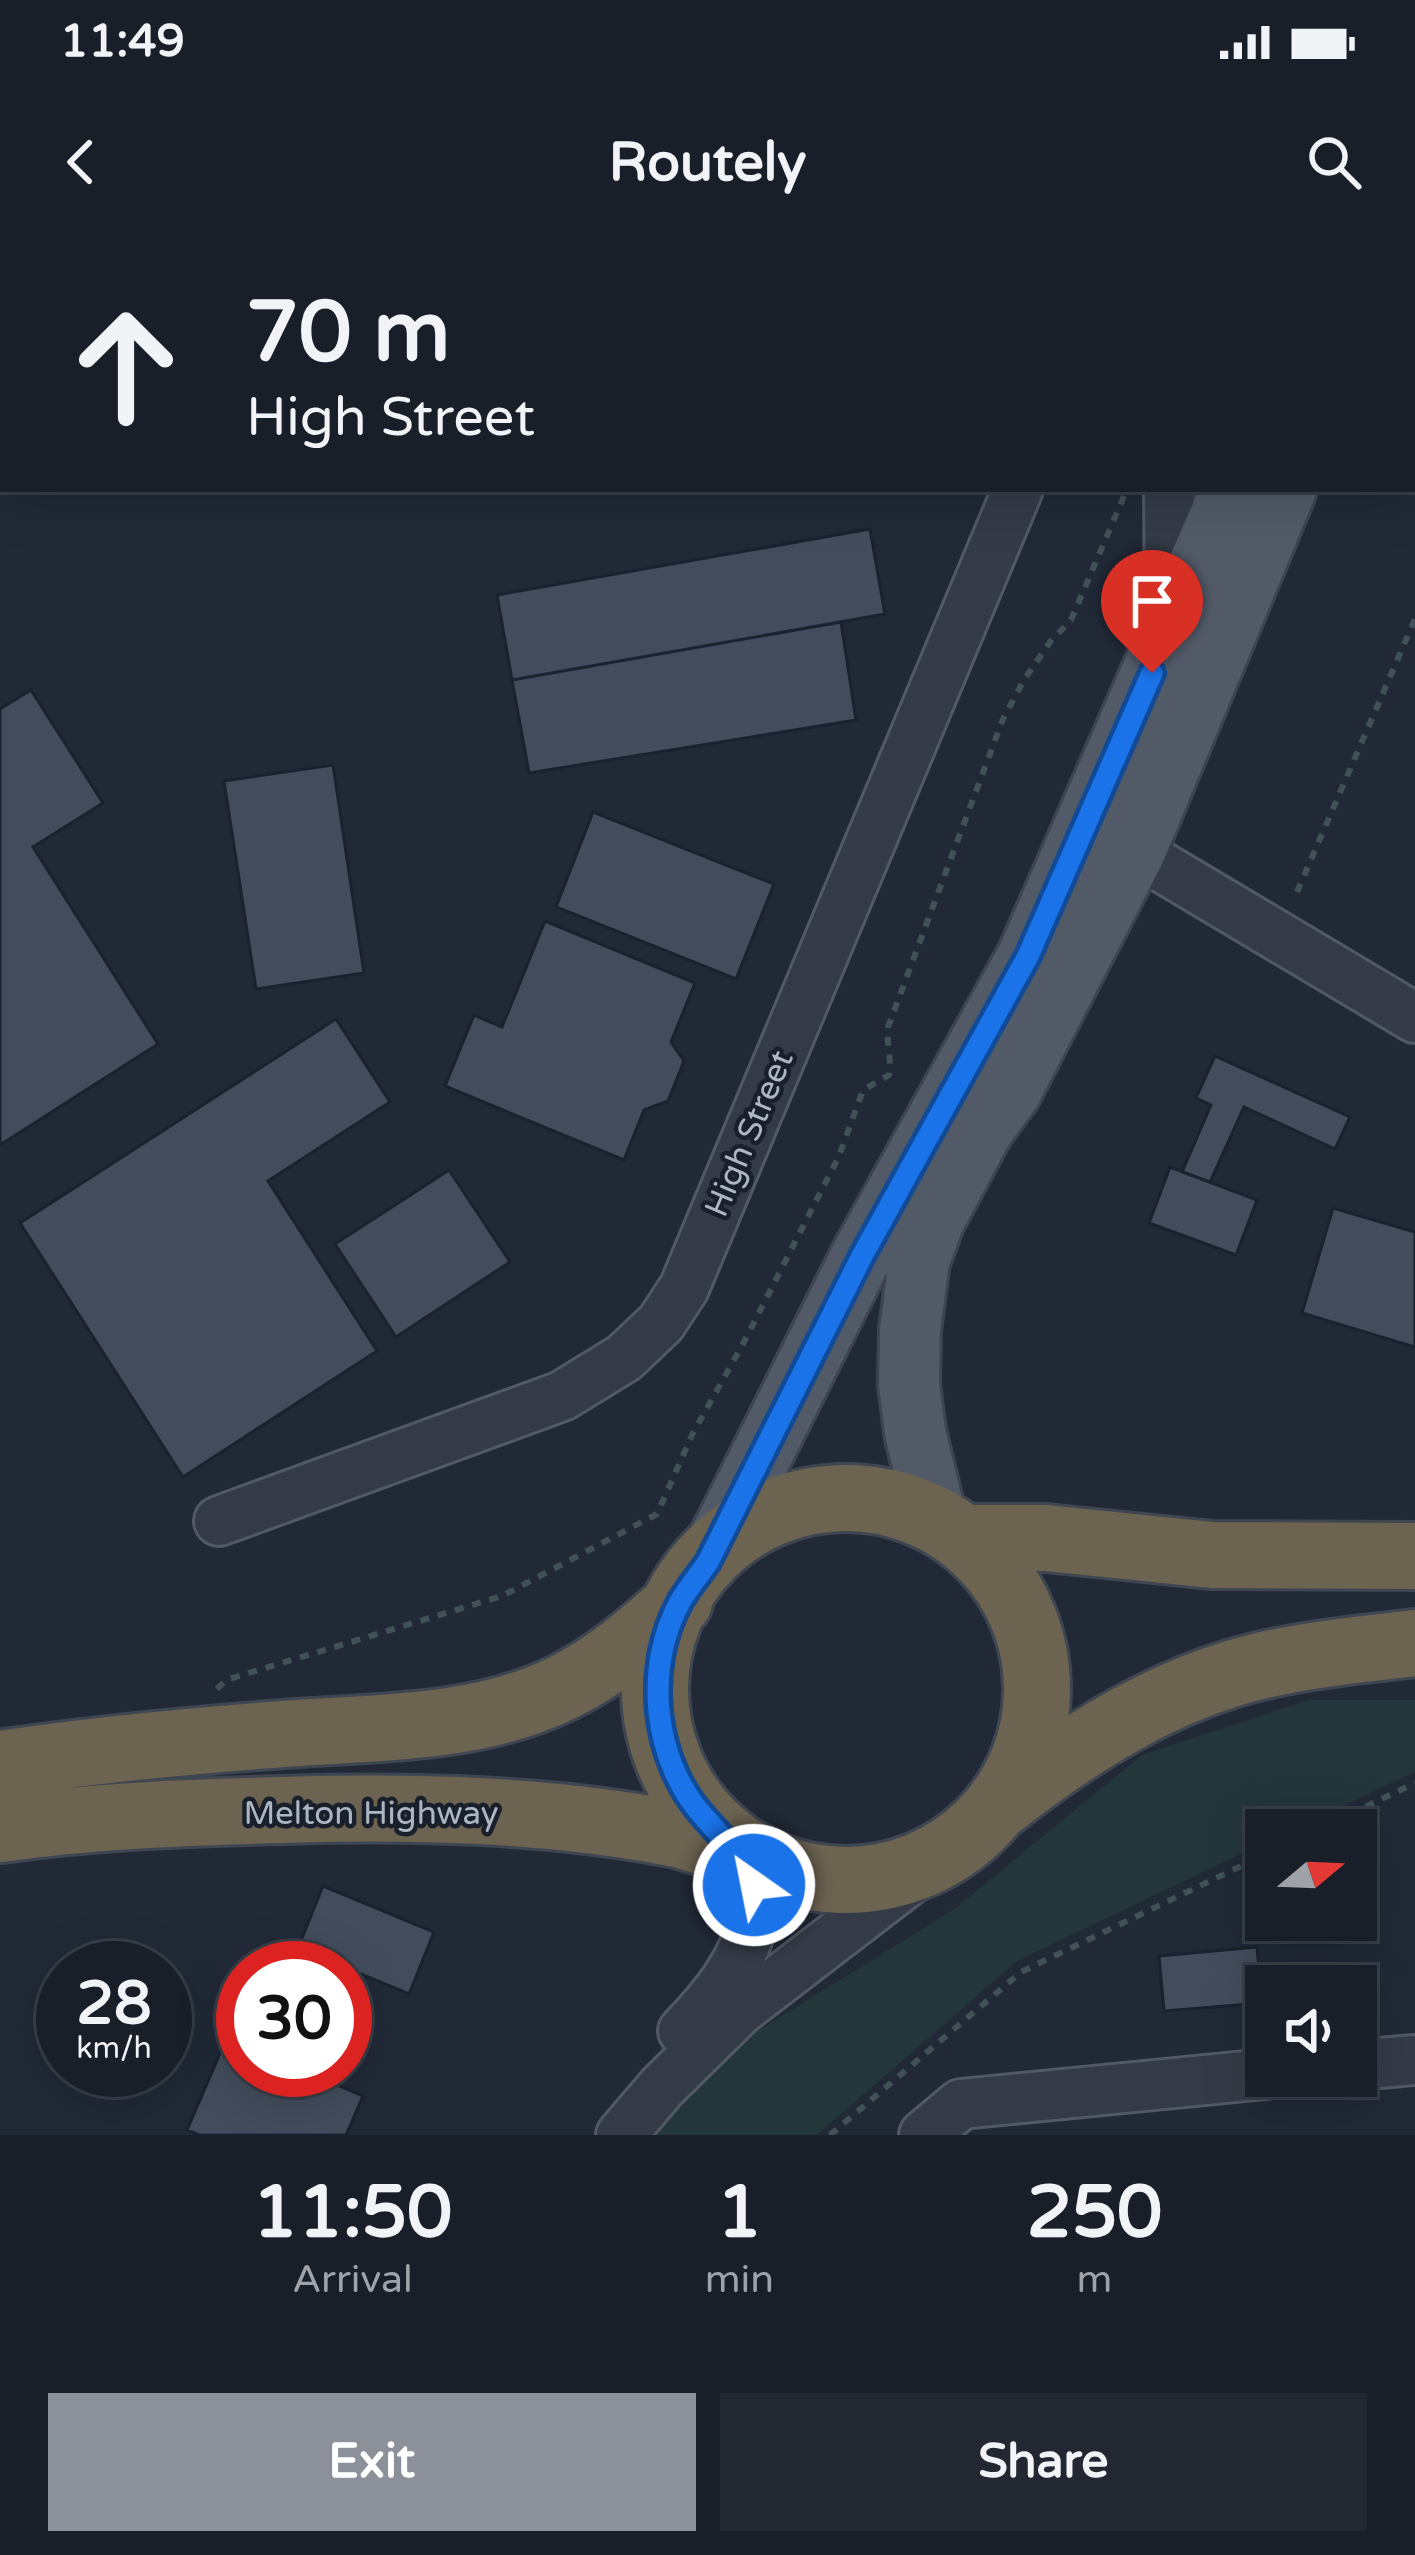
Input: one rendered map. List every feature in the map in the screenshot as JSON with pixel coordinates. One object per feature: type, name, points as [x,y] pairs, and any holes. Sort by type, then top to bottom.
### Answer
[{"type":"highway","points":[[0,1764],[186,1742],[455,1720],[513,1707],[561,1689],[622,1654],[745,1522],[784,1503],[837,1492],[895,1502],[951,1528],[1212,1555],[1415,1556]]},
{"type":"highway","name":"Melton Highway","points":[[951,1528],[998,1581],[1022,1623],[1034,1670],[1034,1718],[1021,1765],[998,1807]]},
{"type":"highway","points":[[694,1582],[661,1654],[658,1708],[670,1761],[697,1809],[745,1857]]},
{"type":"highway","name":"Melton Highway","points":[[0,1829],[245,1811],[488,1810],[681,1835],[804,1877],[848,1883],[892,1877],[934,1861],[1059,1759],[1187,1690],[1258,1666],[1415,1643]]},
{"type":"main road","points":[[694,1582],[862,1256],[1028,956],[1231,492]]},
{"type":"main road","points":[[951,1528],[915,1432],[909,1384],[919,1261],[934,1220],[982,1129],[1011,1091],[1135,850],[1285,492]]},
{"type":"street","name":"High Street","points":[[219,1521],[562,1396],[624,1358],[661,1323],[684,1288],[1017,492]]},
{"type":"street","points":[[1169,492],[1170,633]]},
{"type":"street","points":[[1028,956],[1051,941],[1096,854],[1108,844],[1135,850],[1415,1018]]},
{"type":"street","points":[[584,2135],[699,2014],[740,1958],[753,1917],[745,1857]]},
{"type":"street","points":[[621,2135],[662,2086],[739,2011],[934,1861]]},
{"type":"street","points":[[1377,2064],[1415,2060]]},
{"type":"street","points":[[924,2135],[961,2104],[1245,2076]]},
{"type":"path","points":[[1297,892],[1415,619]]},
{"type":"path","points":[[1361,1809],[1415,1783]]},
{"type":"path","points":[[830,2135],[1021,1972],[1245,1864]]},
{"type":"shaded area","points":[[1308,1700],[1415,1700],[1415,1772],[1336,1809],[1245,1809],[1245,1852],[1017,1961],[817,2135],[644,2135],[702,2065],[953,1910],[1142,1755]]},
{"type":"building","points":[[870,529],[885,614],[512,680],[497,595]]},
{"type":"building","points":[[841,622],[856,720],[529,773],[512,680]]},
{"type":"building","points":[[31,690],[103,803],[33,847],[158,1044],[0,1145],[0,709]]},
{"type":"building","points":[[333,765],[364,973],[256,989],[224,781]]},
{"type":"building","points":[[593,812],[774,884],[736,979],[556,907]]},
{"type":"building","points":[[545,921],[695,983],[671,1042],[684,1061],[668,1101],[644,1110],[624,1160],[445,1086],[474,1015],[502,1027]]},
{"type":"building","points":[[336,1019],[390,1102],[268,1181],[377,1351],[183,1477],[20,1223]]},
{"type":"building","points":[[1215,1056],[1350,1117],[1335,1149],[1244,1107],[1210,1182],[1182,1172],[1211,1105],[1196,1098]]},
{"type":"building","points":[[1170,1167],[1257,1200],[1236,1255],[1149,1223]]},
{"type":"building","points":[[449,1170],[510,1262],[396,1337],[335,1244]]},
{"type":"building","points":[[1333,1208],[1415,1232],[1415,1347],[1302,1313]]},
{"type":"building","points":[[323,1886],[434,1932],[409,1994],[372,1979],[372,1941],[301,1941]]},
{"type":"building","points":[[1257,1947],[1259,1965],[1245,1965],[1245,2004],[1164,2011],[1159,1956]]},
{"type":"building","points":[[216,2063],[216,2097],[363,2097],[346,2135],[199,2135],[187,2130]]},
{"type":"route","points":[[754,1885],[752,1860],[738,1855],[697,1809],[670,1761],[658,1708],[661,1654],[680,1602],[708,1562],[862,1256],[1028,956],[1152,673]]}]
